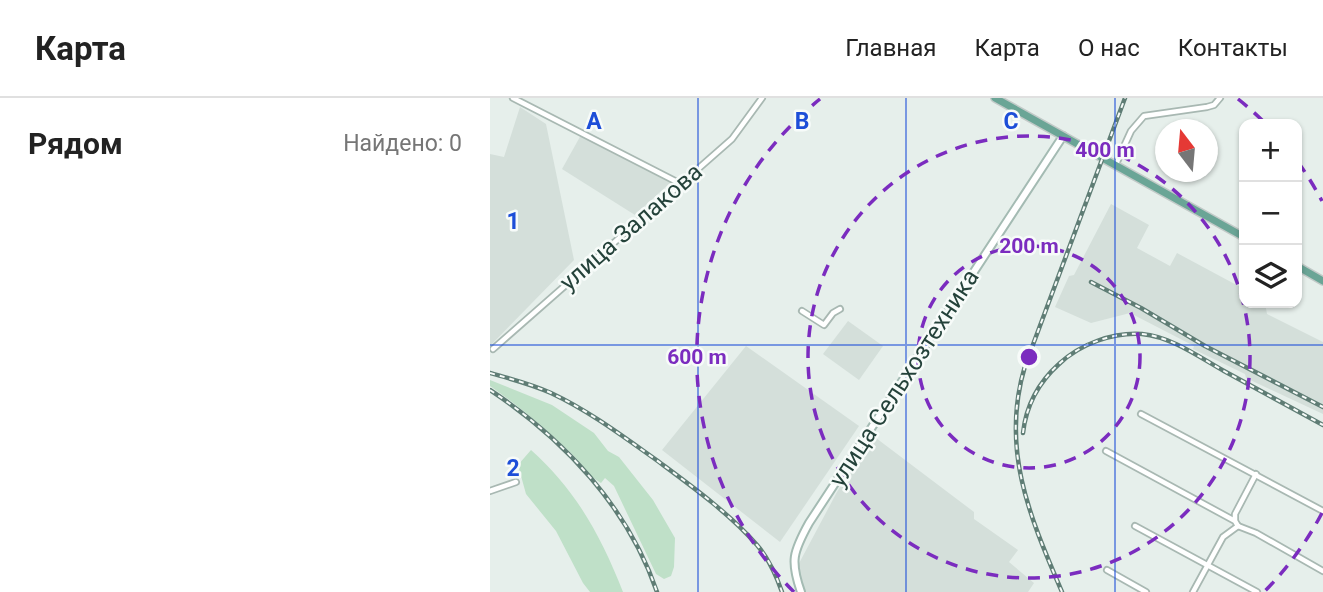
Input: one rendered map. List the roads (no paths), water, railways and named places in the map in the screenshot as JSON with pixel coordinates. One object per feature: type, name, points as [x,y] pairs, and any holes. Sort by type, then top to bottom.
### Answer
[{"type":"main road","points":[[995,98],[1239,234]]},
{"type":"main road","points":[[1302,269],[1323,281]]},
{"type":"street","points":[[513,98],[681,184]]},
{"type":"street","name":"улица Залакова","points":[[492,349],[732,139],[762,98]]},
{"type":"street","points":[[1116,164],[1131,131],[1144,116],[1207,107],[1214,105],[1220,98]]},
{"type":"street","name":"улица Сельхозтехника","points":[[801,592],[794,572],[794,554],[809,523],[1063,136]]},
{"type":"street","points":[[802,310],[824,324],[840,309]]},
{"type":"street","points":[[1141,414],[1323,511]]},
{"type":"street","points":[[1106,452],[1323,570]]},
{"type":"street","points":[[1235,521],[1235,514],[1256,474]]},
{"type":"street","points":[[490,491],[516,482]]},
{"type":"street","points":[[1135,526],[1257,592]]},
{"type":"street","points":[[1193,592],[1223,537],[1238,526]]},
{"type":"street","points":[[1107,570],[1146,592]]},
{"type":"railway","points":[[1062,592],[1039,537],[1022,482],[1017,454],[1018,396],[1025,366],[1125,98]]},
{"type":"railway","points":[[1091,282],[1205,346],[1323,407]]},
{"type":"railway","points":[[1023,433],[1027,413],[1035,395],[1059,364],[1087,345],[1109,337],[1131,334],[1153,336],[1175,343],[1323,425]]},
{"type":"railway","points":[[490,373],[536,387],[565,400],[682,479],[721,510],[757,545],[772,567],[782,592]]},
{"type":"railway","points":[[490,390],[543,430],[590,477],[629,531],[657,592]]}]
